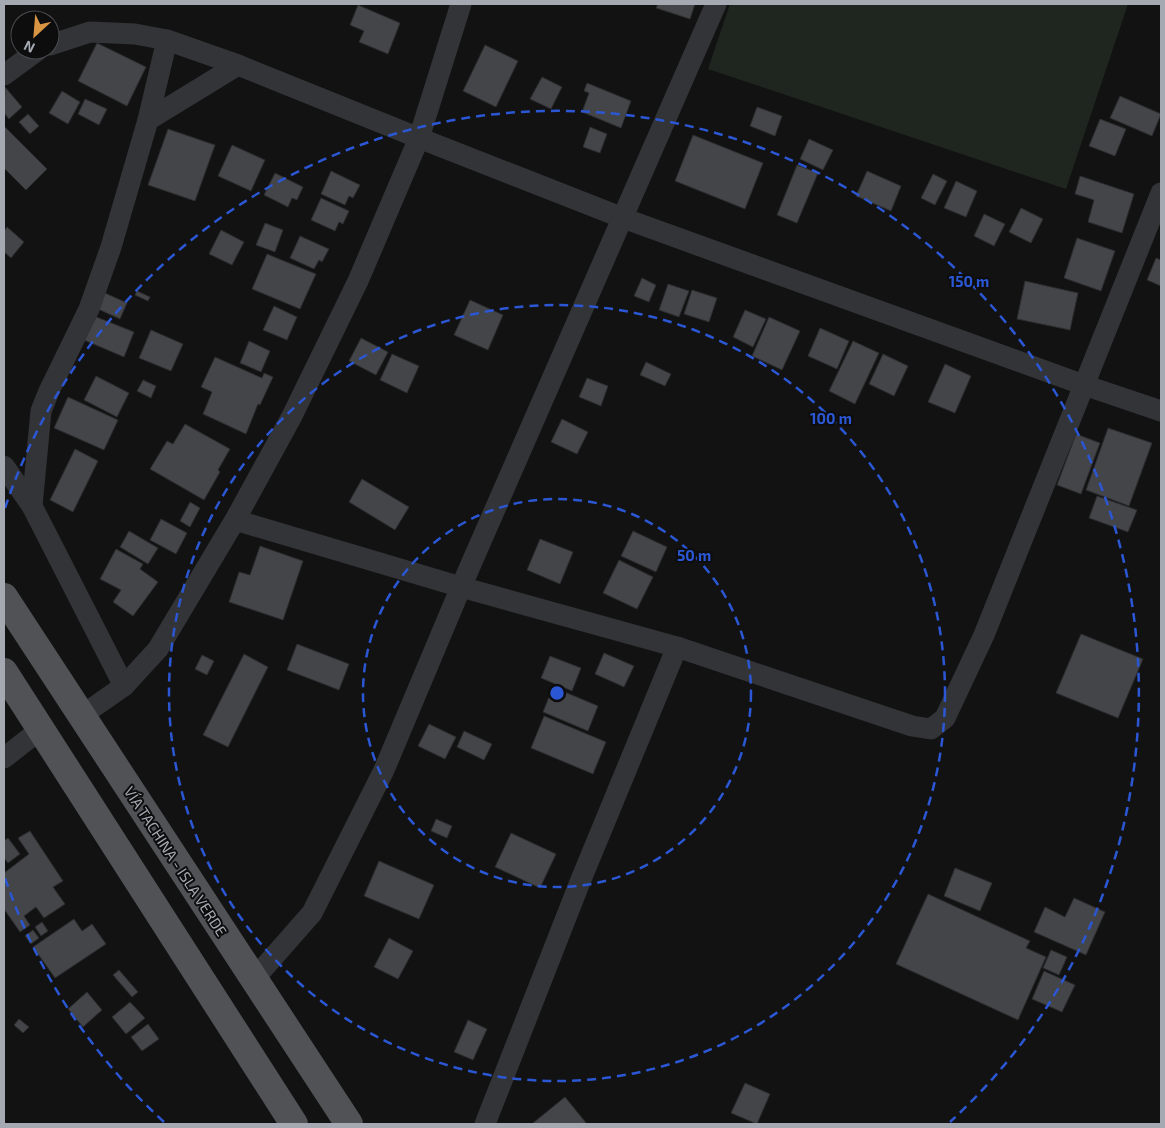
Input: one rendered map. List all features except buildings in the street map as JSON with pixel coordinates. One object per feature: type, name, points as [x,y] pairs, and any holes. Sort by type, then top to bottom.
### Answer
[{"type":"main road","name":"VÍA TACHINA - ISLA VERDE","points":[[4,597],[80,716],[349,1124]]},
{"type":"main road","points":[[4,672],[294,1124]]},
{"type":"street","points":[[80,716],[124,686],[158,649],[235,520],[292,416],[358,281],[419,138],[461,4]]},
{"type":"street","points":[[254,979],[312,914],[384,770],[461,587],[716,4]]},
{"type":"street","points":[[60,42],[90,32],[134,34],[167,40],[238,65],[623,218],[1084,385],[1161,411]]},
{"type":"street","points":[[32,506],[41,411],[89,309],[111,247],[148,120],[167,40]]},
{"type":"street","points":[[4,75],[24,60]]},
{"type":"street","points":[[148,120],[238,65]]},
{"type":"street","points":[[235,520],[461,587],[677,647],[912,726],[931,729],[945,718],[984,635],[1161,193]]},
{"type":"street","points":[[4,466],[32,506],[124,686]]},
{"type":"street","points":[[485,1124],[580,882],[677,647]]},
{"type":"street","points":[[4,758],[41,729]]},
{"type":"shaded area","points":[[730,4],[1128,4],[1066,189],[708,69]]}]
